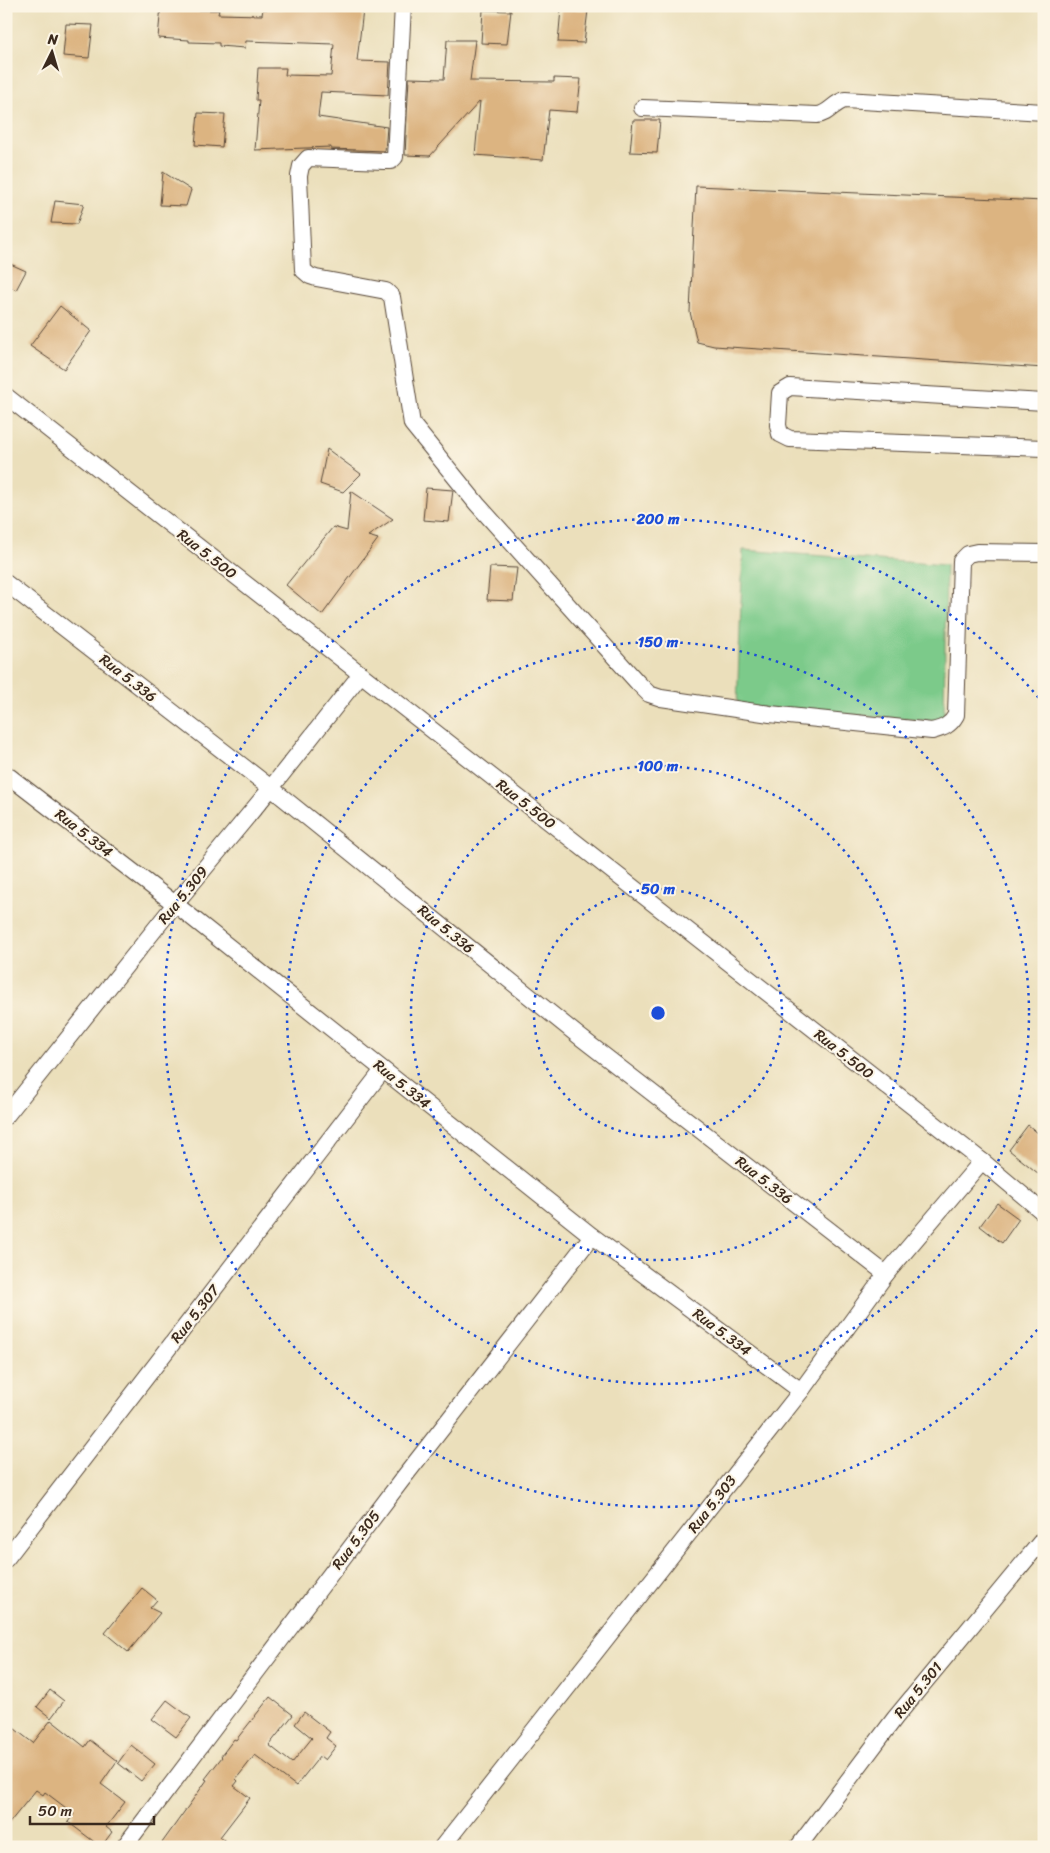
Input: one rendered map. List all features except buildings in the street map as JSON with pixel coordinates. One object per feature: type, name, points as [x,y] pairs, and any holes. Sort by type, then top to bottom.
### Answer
[{"type":"street","points":[[403,6],[395,157],[391,161],[308,158],[301,166],[299,176],[303,270],[316,278],[386,291],[392,296],[412,424],[478,504],[649,694],[661,698],[770,714],[932,731],[944,728],[952,723],[956,715],[961,561],[968,554],[978,552],[1044,553]]},
{"type":"street","points":[[642,108],[816,115],[826,113],[838,102],[845,100],[1044,112]]},
{"type":"street","points":[[1044,402],[790,387],[780,393],[778,424],[780,434],[790,438],[1044,448]]},
{"type":"street","name":"Rua 5.500","points":[[6,396],[982,1161],[1044,1213]]},
{"type":"street","name":"Rua 5.336","points":[[6,583],[271,788],[580,1037],[886,1274]]},
{"type":"street","name":"Rua 5.309","points":[[6,1116],[361,674]]},
{"type":"street","name":"Rua 5.334","points":[[6,774],[175,904],[592,1236],[801,1390]]},
{"type":"street","name":"Rua 5.307","points":[[6,1559],[383,1070]]},
{"type":"street","name":"Rua 5.303","points":[[442,1847],[801,1390],[886,1274],[982,1161]]},
{"type":"street","name":"Rua 5.305","points":[[124,1847],[401,1482],[592,1236]]},
{"type":"street","name":"Rua 5.301","points":[[798,1847],[894,1718],[1044,1538]]},
{"type":"green space","points":[[743,550],[946,565],[944,722],[737,706]]}]
